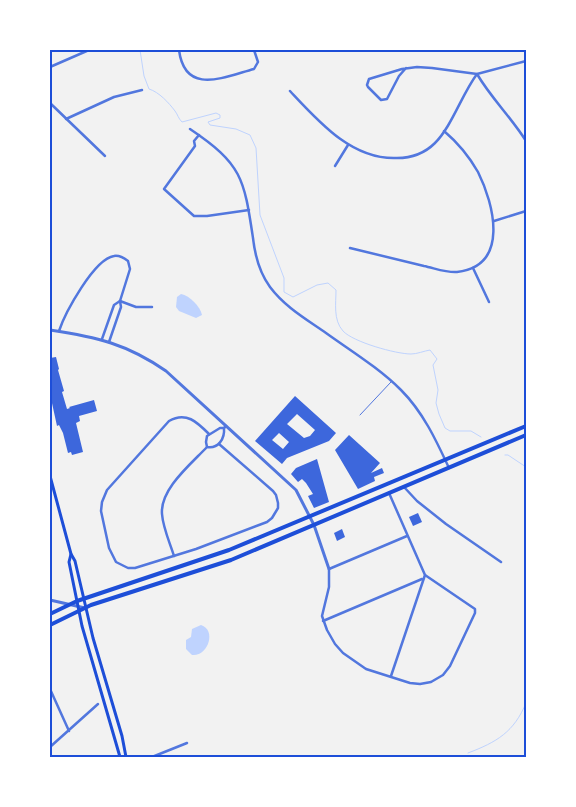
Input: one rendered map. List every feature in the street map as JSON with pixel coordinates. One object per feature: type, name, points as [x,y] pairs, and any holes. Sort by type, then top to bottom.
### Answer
[{"type":"main road","points":[[50,614],[77,601],[229,550],[526,426]]},
{"type":"main road","points":[[50,625],[78,608],[86,608],[231,560],[526,435]]},
{"type":"main road","points":[[50,476],[71,554],[75,561],[126,757]]},
{"type":"main road","points":[[71,554],[69,562],[78,608],[120,757]]},
{"type":"street","points":[[50,67],[89,50]]},
{"type":"street","points":[[179,50],[184,70],[199,80],[212,80],[256,67],[258,58],[254,50]]},
{"type":"street","points":[[406,68],[399,76],[386,99],[381,100],[368,87],[368,82],[373,77],[406,68],[432,68],[477,74],[526,61]]},
{"type":"street","points":[[290,91],[348,145],[378,157],[404,158],[417,155],[436,142],[444,131],[469,84],[477,74]]},
{"type":"street","points":[[477,74],[483,85],[513,120],[526,141]]},
{"type":"street","points":[[66,119],[114,97],[142,90]]},
{"type":"street","points":[[50,103],[105,156]]},
{"type":"street","points":[[190,129],[215,146],[235,168],[244,188],[255,255],[260,270],[274,292],[290,308],[392,381],[417,409],[428,425],[449,468]]},
{"type":"street","points":[[350,248],[452,272],[473,268],[484,259],[491,248],[494,236],[494,220],[477,171],[467,156],[444,131]]},
{"type":"street","points":[[199,135],[194,140],[195,146],[164,189],[194,216],[198,217],[249,210]]},
{"type":"street","points":[[335,166],[348,145]]},
{"type":"street","points":[[494,220],[526,212]]},
{"type":"street","points":[[59,331],[86,280],[108,258],[113,256],[123,258],[130,264],[130,269],[120,301],[121,307],[109,342]]},
{"type":"street","points":[[473,268],[489,302]]},
{"type":"street","points":[[120,301],[136,307],[152,307]]},
{"type":"street","points":[[102,339],[114,305],[120,301]]},
{"type":"street","points":[[50,330],[102,339],[128,348],[166,371],[296,490],[314,525],[329,570],[329,587],[322,611],[331,638],[338,648],[366,669],[410,683],[431,682],[444,675],[450,666],[476,612],[472,606],[425,575],[389,493]]},
{"type":"street","points":[[209,434],[193,419],[186,416],[177,417],[169,421],[107,490],[102,502],[101,511],[112,556],[116,562],[128,568],[135,568],[196,549],[260,525],[272,518],[276,513],[278,503],[273,491],[219,444]]},
{"type":"street","points":[[207,447],[206,439],[209,434],[225,427]]},
{"type":"street","points":[[174,556],[162,517],[163,501],[168,491],[207,447],[214,447],[219,444],[225,427]]},
{"type":"street","points":[[404,488],[446,524],[501,562]]},
{"type":"street","points":[[329,570],[407,536]]},
{"type":"street","points":[[391,677],[422,579],[425,575]]},
{"type":"street","points":[[324,621],[422,579]]},
{"type":"street","points":[[50,600],[70,604],[78,608]]},
{"type":"street","points":[[50,689],[68,731]]},
{"type":"street","points":[[50,747],[98,704]]},
{"type":"street","points":[[152,757],[187,743]]},
{"type":"lane","points":[[360,415],[392,381]]},
{"type":"water","points":[[181,294],[194,302],[202,315],[196,318],[179,311],[176,307],[177,297]]},
{"type":"water","points":[[201,625],[209,632],[208,643],[202,652],[192,655],[186,649],[186,640],[191,637],[192,629]]},
{"type":"building","points":[[56,357],[67,409],[94,400],[97,411],[79,416],[80,421],[76,423],[83,452],[72,455],[71,452],[68,453],[63,433],[59,425],[57,426],[50,394],[50,358]]},
{"type":"building","points":[[295,396],[336,433],[329,441],[287,458],[282,464],[255,441]],"holes":[[[297,414],[315,430],[310,436],[304,438],[287,424]],[[279,433],[289,442],[283,449],[272,440]]]},
{"type":"building","points":[[349,435],[380,463],[371,473],[382,468],[384,473],[374,477],[375,481],[358,489],[335,450]]},
{"type":"building","points":[[317,459],[329,502],[314,508],[308,496],[313,494],[306,483],[302,479],[298,482],[291,474],[296,468]]},
{"type":"building","points":[[418,513],[422,522],[413,526],[409,517]]},
{"type":"building","points":[[342,529],[345,537],[337,541],[334,533]]},
{"type":"waterway","points":[[140,50],[144,76],[149,89],[167,101],[182,122],[216,113],[220,115],[220,118],[208,122],[210,125],[236,129],[250,135],[256,148],[260,215],[284,278],[284,292],[293,297],[317,285],[328,283],[336,290],[338,322],[343,331],[348,335],[375,347],[395,352],[416,354],[430,350],[437,359],[433,365],[438,390],[436,403],[445,428],[450,431],[471,431],[481,437]]},
{"type":"waterway","points":[[505,455],[526,467]]},
{"type":"waterway","points":[[468,753],[488,745],[510,729],[526,703]]}]
